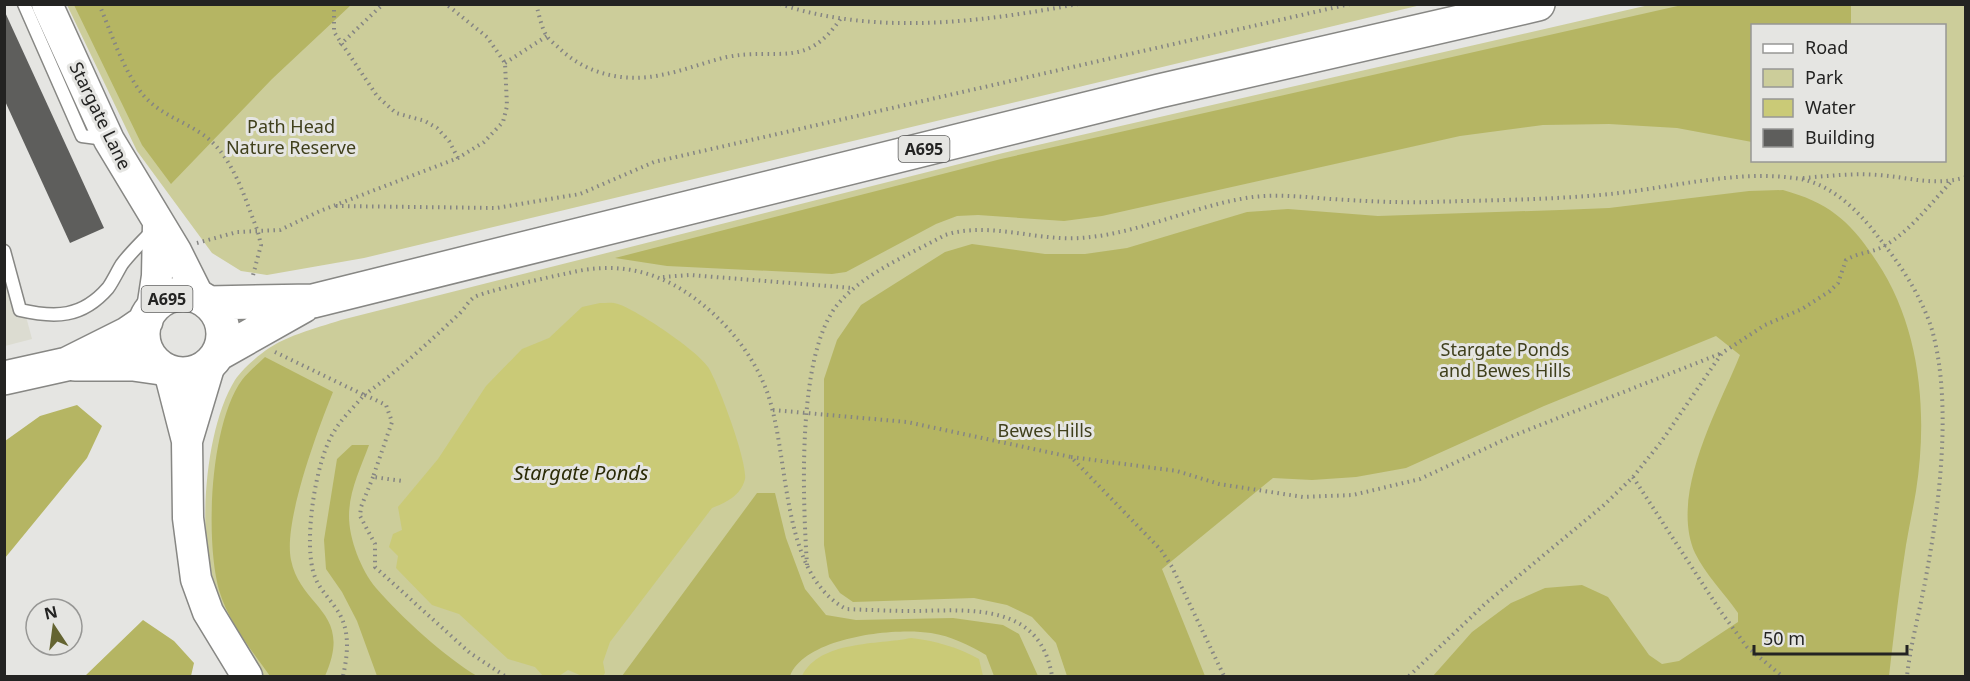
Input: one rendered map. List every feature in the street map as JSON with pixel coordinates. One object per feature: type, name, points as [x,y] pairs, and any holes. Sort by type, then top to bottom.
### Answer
[{"type":"main road","name":"A695","points":[[4,378],[67,363],[127,334],[160,302],[180,295],[204,301],[312,301],[1160,91],[1538,4]]},
{"type":"main road","name":"A695","points":[[204,301],[216,312],[223,331],[214,359]]},
{"type":"main road","name":"A695","points":[[67,363],[133,364],[190,373],[312,301]]},
{"type":"main road","name":"A695","points":[[149,315],[144,342],[154,361],[165,370]]},
{"type":"street","name":"Stargate Lane","points":[[47,4],[109,140],[204,301]]},
{"type":"street","points":[[149,315],[157,276],[158,225]]},
{"type":"street","points":[[214,359],[188,441],[188,518],[196,579],[208,612],[247,676]]},
{"type":"street","points":[[165,370],[188,441]]},
{"type":"lane","points":[[24,4],[82,136],[109,140]]},
{"type":"lane","points":[[4,251],[20,310],[46,316],[69,314],[89,305],[108,288],[122,264],[158,225]]},
{"type":"path","points":[[99,4],[142,94],[158,110],[215,144],[235,176],[261,245],[252,287]]},
{"type":"path","points":[[334,4],[332,21],[340,45],[388,108],[437,128],[449,141],[458,158]]},
{"type":"path","points":[[340,45],[383,4]]},
{"type":"path","points":[[194,244],[220,235],[280,230],[458,158],[484,141],[503,122],[507,106],[505,63],[487,37],[447,4]]},
{"type":"path","points":[[536,4],[547,36],[566,54],[586,68],[631,79],[659,76],[727,57],[795,53],[813,48],[830,34],[841,18]]},
{"type":"path","points":[[780,4],[841,18],[911,23],[990,18],[1078,4]]},
{"type":"path","points":[[336,206],[496,208],[579,194],[654,162],[1350,4]]},
{"type":"path","points":[[505,63],[547,36]]},
{"type":"path","points":[[807,565],[804,519],[811,367],[825,324],[837,305],[854,288],[936,240],[962,230],[981,229],[1046,238],[1080,238],[1114,233],[1217,205],[1261,196],[1425,202],[1606,195],[1771,175],[1800,178],[1862,174],[1927,183],[1951,182],[1965,177]]},
{"type":"path","points":[[1800,178],[1830,190],[1848,203],[1886,246],[1921,302],[1932,330],[1942,416],[1941,467],[1927,570],[1907,676]]},
{"type":"path","points":[[772,411],[907,422],[1071,457],[1177,471],[1219,484],[1303,497],[1353,495],[1420,478],[1510,438],[1722,353],[1765,325],[1802,309],[1830,291],[1839,283],[1846,260],[1857,254],[1871,253],[1886,246],[1900,235],[1951,182]]},
{"type":"path","points":[[342,676],[349,649],[343,620],[316,579],[311,566],[310,541],[325,449],[334,430],[364,395],[395,373],[461,313],[474,296],[589,268],[639,271],[661,278],[704,305],[742,345],[756,367],[772,411],[792,517],[807,565],[819,587],[830,600],[846,609],[969,610],[994,613],[1013,620],[1028,630],[1040,643],[1050,664],[1052,676]]},
{"type":"path","points":[[661,278],[690,275],[854,288]]},
{"type":"path","points":[[269,349],[386,405],[392,422],[361,507],[360,516],[375,544],[375,567],[470,653],[505,676]]},
{"type":"path","points":[[1409,676],[1486,603],[1604,505],[1633,477],[1661,442],[1722,353]]},
{"type":"path","points":[[1071,457],[1161,550],[1172,567],[1224,676]]},
{"type":"path","points":[[373,477],[403,481]]},
{"type":"path","points":[[1633,477],[1721,612],[1748,647],[1782,676]]},
{"type":"shaded area","points":[[4,233],[32,339],[5,346],[4,346]]},
{"type":"green space","points":[[1851,4],[1851,24],[1751,24],[1751,142],[1677,128],[1609,124],[1543,125],[1460,136],[1102,216],[1064,221],[978,215],[957,216],[936,224],[846,272],[832,274],[667,266],[615,258],[1001,159],[1682,5]]},
{"type":"green space","name":"Path Head Nature Reserve","points":[[67,5],[1421,5],[364,258],[267,275],[241,271],[212,253],[137,151]]},
{"type":"green space","points":[[74,5],[351,5],[272,79],[171,184],[142,145]]},
{"type":"green space","name":"Stargate Ponds and Bewes Hills","points":[[1649,5],[1965,5],[1965,676],[264,676],[224,616],[209,571],[205,515],[210,455],[216,427],[235,380],[254,359],[279,342],[341,320],[1003,153]]},
{"type":"green space","name":"Bewes Hills","points":[[1783,190],[1827,208],[1858,236],[1892,288],[1912,343],[1921,403],[1920,462],[1901,578],[1889,676],[1433,676],[1472,632],[1511,603],[1545,588],[1582,585],[1608,597],[1649,655],[1662,664],[1679,661],[1738,622],[1738,613],[1699,561],[1689,530],[1688,505],[1692,479],[1709,426],[1740,355],[1716,336],[1544,406],[1406,468],[1356,477],[1312,480],[1273,478],[1162,569],[1205,676],[1067,676],[1056,643],[1032,617],[1007,605],[974,598],[853,602],[840,593],[829,577],[824,545],[824,379],[837,340],[861,305],[945,252],[972,244],[1045,254],[1085,254],[1127,248],[1247,212],[1288,209],[1378,216],[1609,208],[1749,191]]},
{"type":"green space","points":[[265,357],[333,392],[303,476],[292,523],[290,543],[291,560],[297,576],[330,624],[333,637],[332,654],[325,676],[270,676],[241,635],[228,613],[219,590],[212,542],[213,482],[217,452],[231,400],[242,380]]},
{"type":"green space","points":[[77,405],[102,426],[87,458],[5,558],[5,441],[40,416]]},
{"type":"green space","points":[[352,445],[369,445],[353,488],[349,516],[354,544],[365,572],[376,588],[411,624],[451,658],[477,676],[377,676],[357,621],[342,592],[326,569],[324,540],[337,459]]},
{"type":"green space","points":[[757,493],[775,493],[786,538],[805,589],[826,615],[856,620],[953,618],[1003,625],[1019,634],[1038,676],[994,676],[986,655],[960,641],[931,633],[896,632],[853,638],[832,644],[813,652],[799,663],[790,676],[622,676]]},
{"type":"green space","points":[[143,620],[174,641],[194,663],[191,676],[85,676]]},
{"type":"water","name":"Stargate Ponds","points":[[600,303],[616,303],[639,314],[692,351],[708,367],[731,423],[742,457],[745,479],[736,494],[712,508],[610,642],[603,662],[605,673],[603,676],[582,676],[568,670],[559,676],[543,676],[535,667],[508,659],[459,614],[432,605],[396,568],[398,556],[389,547],[393,534],[402,530],[398,507],[438,459],[486,386],[522,349],[549,338],[582,307]]},
{"type":"water","points":[[911,638],[946,645],[979,659],[983,676],[802,676],[810,664],[836,650]]},
{"type":"building","points":[[4,10],[104,228],[70,243],[4,99]]}]
